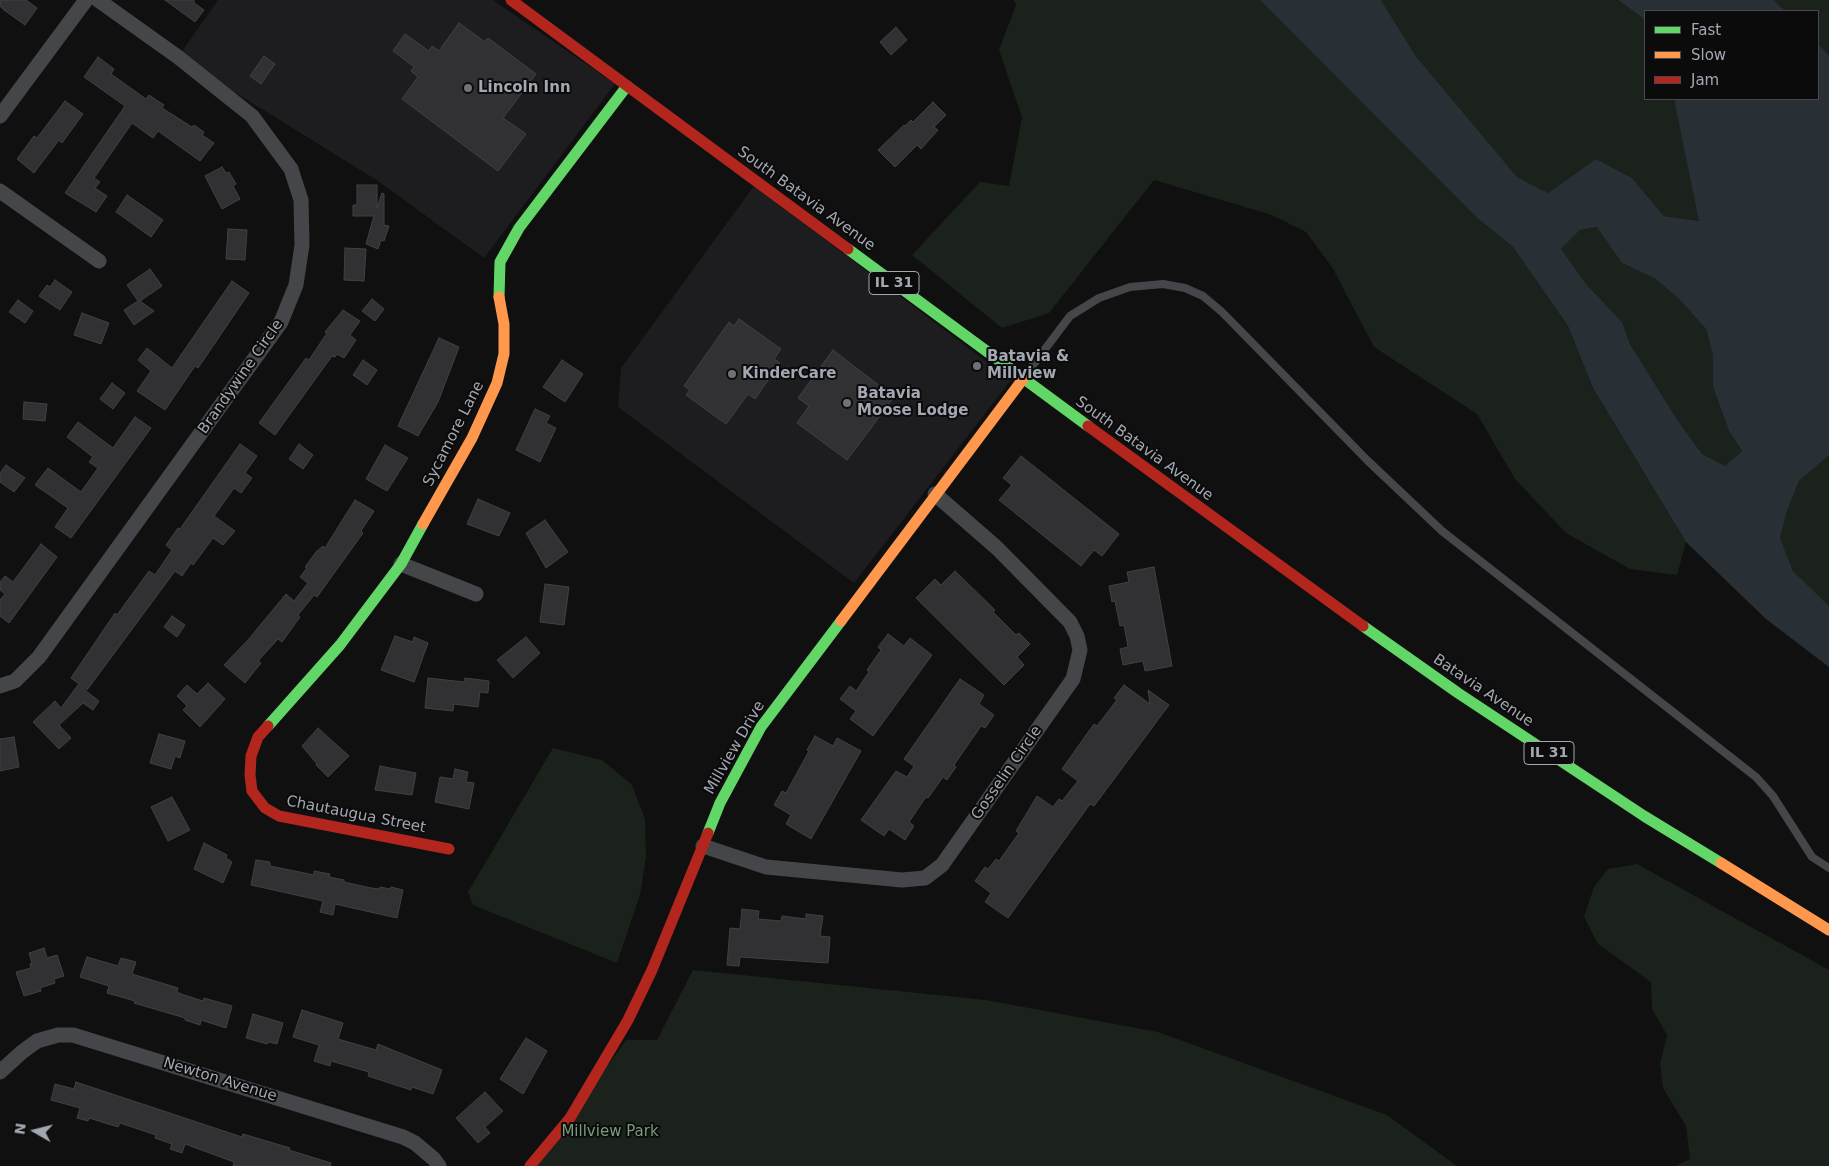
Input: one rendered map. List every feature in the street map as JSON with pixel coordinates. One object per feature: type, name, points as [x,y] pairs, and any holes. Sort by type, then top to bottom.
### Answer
[{"type":"street","points":[[0,116],[86,0]]},
{"type":"street","name":"Brandywine Circle","points":[[0,686],[15,681],[39,657],[281,322],[296,285],[302,245],[301,200],[291,169],[252,116],[178,57],[98,0]]},
{"type":"street","name":"South Batavia Avenue","points":[[511,0],[1276,565]]},
{"type":"street","name":"Sycamore Lane","points":[[250,775],[251,756],[258,737],[340,645],[401,564],[472,438],[497,383],[504,354],[504,324],[498,293],[500,262],[518,228],[627,86]]},
{"type":"street","points":[[0,192],[99,261]]},
{"type":"street","name":"Millview Drive","points":[[530,1166],[570,1118],[628,1020],[652,970],[720,803],[762,728],[935,494],[1023,379]]},
{"type":"street","name":"Gosselin Circle","points":[[702,846],[766,867],[902,880],[925,878],[942,865],[1074,679],[1080,650],[1077,636],[1070,622],[997,548],[935,494]]},
{"type":"street","points":[[401,564],[476,594]]},
{"type":"street","name":"Batavia Avenue","points":[[1276,565],[1466,699],[1644,816],[1829,930]]},
{"type":"street","name":"Chautaugua Street","points":[[250,775],[252,791],[265,808],[279,816],[449,849]]},
{"type":"street","name":"Newton Avenue","points":[[0,1072],[22,1052],[38,1041],[58,1035],[73,1035],[404,1137],[415,1143],[434,1159],[439,1166]]},
{"type":"lane","points":[[1023,379],[1070,316],[1099,298],[1130,287],[1163,284],[1185,288],[1203,296],[1222,312],[1368,461],[1442,531],[1756,778],[1773,796],[1812,858],[1829,868]]},
{"type":"shaded area","points":[[218,0],[493,0],[615,84],[484,258],[378,181],[178,57]]},
{"type":"shaded area","points":[[1260,0],[1381,0],[1415,55],[1517,177],[1548,193],[1596,159],[1632,178],[1664,216],[1699,221],[1674,100],[1819,100],[1819,45],[1829,55],[1829,455],[1799,481],[1787,511],[1780,538],[1793,571],[1829,606],[1829,667],[1766,619],[1686,542],[1593,388],[1568,326],[1513,247],[1476,217]],"holes":[[[1597,227],[1622,263],[1656,279],[1681,301],[1706,329],[1713,356],[1713,387],[1729,431],[1742,451],[1725,466],[1702,454],[1676,418],[1630,344],[1622,322],[1587,285],[1561,249],[1580,230]]]},
{"type":"shaded area","points":[[1618,0],[1774,0],[1784,10],[1644,10],[1644,20]]},
{"type":"shaded area","points":[[754,186],[1011,380],[854,583],[618,407],[621,368]]},
{"type":"green space","points":[[1014,0],[1260,0],[1476,217],[1513,247],[1568,326],[1593,388],[1686,542],[1677,575],[1630,569],[1566,533],[1515,479],[1477,414],[1374,347],[1332,267],[1306,232],[1272,215],[1154,180],[1049,313],[1002,328],[912,255],[980,182],[1009,186],[1022,117],[999,50],[1016,5]]},
{"type":"green space","points":[[1381,0],[1618,0],[1644,20],[1644,100],[1674,100],[1700,221],[1664,216],[1632,178],[1596,159],[1548,193],[1517,177],[1415,55]]},
{"type":"green space","points":[[1774,0],[1829,0],[1829,55],[1819,45],[1819,10],[1784,10]]},
{"type":"green space","points":[[1598,227],[1622,263],[1656,279],[1681,301],[1706,329],[1713,356],[1713,387],[1729,431],[1742,451],[1725,466],[1702,454],[1676,418],[1630,344],[1622,322],[1587,285],[1561,249],[1580,230]]},
{"type":"green space","points":[[1829,455],[1829,606],[1793,571],[1780,538],[1787,511],[1799,481]]},
{"type":"green space","points":[[553,748],[602,760],[632,785],[645,819],[646,857],[640,895],[617,963],[473,905],[468,892]]},
{"type":"green space","points":[[1637,864],[1829,970],[1829,1166],[1675,1166],[1690,1159],[1686,1126],[1663,1088],[1660,1064],[1667,1035],[1652,1009],[1651,982],[1598,944],[1584,917],[1594,887],[1608,869]]},
{"type":"green space","name":"Millview Park","points":[[693,970],[986,1000],[1158,1032],[1387,1115],[1457,1166],[537,1166],[626,1040],[657,1040]]},
{"type":"building","points":[[0,0],[26,0],[37,8],[25,25],[0,6]]},
{"type":"building","points":[[165,0],[194,0],[194,3],[204,10],[195,22]]},
{"type":"building","name":"Lincoln Inn","points":[[459,23],[485,42],[488,38],[536,74],[503,118],[526,134],[498,171],[402,99],[418,77],[411,71],[414,67],[393,51],[405,34],[429,51],[432,46],[439,51]]},
{"type":"building","points":[[896,27],[907,40],[891,55],[880,42]]},
{"type":"building","points":[[264,56],[275,64],[261,84],[250,76]]},
{"type":"building","points":[[98,57],[114,69],[111,74],[146,99],[149,95],[164,105],[162,108],[192,127],[194,125],[204,132],[202,135],[214,143],[200,161],[158,131],[153,138],[132,123],[94,178],[100,182],[95,188],[107,196],[96,212],[65,193],[125,106],[84,77]]},
{"type":"building","points":[[65,101],[83,114],[62,143],[59,140],[34,173],[17,159],[34,136],[37,138]]},
{"type":"building","points":[[933,102],[946,115],[934,127],[938,130],[921,149],[917,145],[895,167],[878,150],[904,125],[911,120],[913,122]]},
{"type":"building","points":[[222,167],[226,173],[229,172],[236,184],[233,186],[240,199],[222,209],[205,176]]},
{"type":"building","points":[[357,185],[377,185],[377,208],[382,193],[384,194],[384,225],[389,226],[384,241],[381,240],[378,249],[366,244],[374,216],[353,216],[353,205],[357,205]]},
{"type":"building","points":[[127,195],[163,220],[151,237],[116,212]]},
{"type":"building","points":[[228,229],[247,230],[245,260],[226,259]]},
{"type":"building","points":[[345,248],[366,249],[364,281],[344,280]]},
{"type":"building","points":[[150,269],[162,286],[140,301],[154,311],[134,325],[124,310],[138,301],[127,285]]},
{"type":"building","points":[[55,280],[72,292],[60,310],[39,296],[47,285],[50,287]]},
{"type":"building","points":[[232,281],[249,293],[198,368],[195,366],[165,410],[137,391],[151,371],[138,360],[147,348],[172,368]]},
{"type":"building","points":[[372,299],[384,309],[375,321],[362,311]]},
{"type":"building","points":[[18,300],[33,311],[25,323],[9,312]]},
{"type":"building","points":[[343,310],[360,321],[350,335],[356,340],[344,358],[337,354],[335,357],[332,356],[275,435],[259,423],[306,358],[309,360],[327,333],[325,332]]},
{"type":"building","points":[[82,313],[109,323],[101,344],[74,335]]},
{"type":"building","name":"KinderCare","points":[[739,319],[781,349],[774,359],[780,363],[755,399],[748,394],[726,424],[686,395],[690,390],[684,386],[729,322],[734,326]]},
{"type":"building","points":[[439,338],[459,347],[438,402],[418,436],[398,426]]},
{"type":"building","name":"Batavia Moose Lodge","points":[[833,350],[894,397],[847,460],[797,423],[809,406],[798,398]]},
{"type":"building","points":[[363,360],[377,370],[367,385],[353,375]]},
{"type":"building","points":[[562,360],[583,374],[565,402],[543,387]]},
{"type":"building","points":[[112,383],[125,393],[113,409],[100,399]]},
{"type":"building","points":[[24,402],[47,404],[45,421],[23,419]]},
{"type":"building","points":[[535,409],[550,416],[546,423],[556,428],[540,462],[516,450]]},
{"type":"building","points":[[135,417],[151,428],[71,538],[55,527],[68,508],[35,485],[48,468],[81,492],[98,468],[89,462],[93,457],[67,437],[78,422],[113,448]]},
{"type":"building","points":[[240,444],[257,456],[245,473],[252,478],[241,493],[234,488],[214,516],[235,531],[223,545],[213,538],[193,565],[191,563],[182,576],[175,571],[87,690],[71,678],[115,613],[117,615],[149,571],[155,575],[172,550],[166,545],[178,528],[180,529]]},
{"type":"building","points":[[299,444],[313,455],[303,469],[289,459]]},
{"type":"building","points":[[385,445],[408,458],[387,491],[366,479]]},
{"type":"building","points":[[1021,456],[1119,534],[1102,556],[1094,550],[1081,566],[999,500],[1012,485],[1003,478]]},
{"type":"building","points":[[6,465],[25,478],[14,492],[0,482],[0,473]]},
{"type":"building","points":[[478,499],[510,513],[499,536],[467,524]]},
{"type":"building","points":[[355,500],[374,511],[361,531],[363,533],[317,597],[314,595],[298,615],[300,617],[282,642],[278,639],[258,661],[261,663],[245,683],[224,665],[248,640],[286,594],[294,601],[308,583],[300,577],[307,568],[305,567],[316,552],[323,546],[325,548]]},
{"type":"building","points":[[545,520],[568,552],[546,568],[526,533]]},
{"type":"building","points":[[41,544],[57,557],[9,623],[0,616],[0,600],[5,594],[0,590],[0,582],[5,576],[13,582]]},
{"type":"building","points":[[1154,567],[1172,666],[1145,671],[1143,661],[1123,665],[1120,649],[1128,647],[1124,625],[1120,626],[1115,601],[1112,602],[1109,586],[1129,582],[1127,572]]},
{"type":"building","points":[[955,571],[995,610],[993,612],[1016,635],[1019,633],[1030,644],[1017,657],[1024,665],[1004,685],[916,598],[935,579],[941,585]]},
{"type":"building","points":[[545,584],[569,587],[564,625],[540,622]]},
{"type":"building","points":[[172,616],[185,625],[177,637],[164,627]]},
{"type":"building","points":[[888,634],[904,646],[910,638],[932,655],[873,736],[850,719],[856,711],[840,699],[850,686],[856,691],[869,672],[867,670],[881,650],[878,647]]},
{"type":"building","points":[[395,636],[413,642],[414,637],[428,643],[414,682],[381,670]]},
{"type":"building","points":[[526,637],[540,653],[513,678],[497,660]]},
{"type":"building","points":[[428,678],[464,682],[465,678],[489,681],[488,693],[480,692],[478,707],[454,704],[453,711],[425,708]]},
{"type":"building","points":[[960,679],[984,695],[979,704],[994,715],[985,728],[981,726],[954,765],[956,767],[947,780],[943,777],[928,798],[926,797],[909,822],[914,826],[905,840],[889,829],[884,836],[861,820],[896,771],[907,777],[914,766],[904,759]]},
{"type":"building","points":[[208,683],[225,699],[200,727],[183,710],[187,706],[177,696],[187,685],[197,694]]},
{"type":"building","points":[[78,685],[99,701],[93,710],[83,703],[59,725],[71,738],[59,749],[33,722],[55,701],[61,708]]},
{"type":"building","points":[[1124,685],[1150,704],[1148,690],[1169,705],[1094,806],[1090,804],[1008,918],[985,902],[991,893],[975,881],[985,867],[988,869],[996,859],[999,861],[1019,833],[1016,831],[1037,796],[1053,807],[1059,799],[1062,801],[1078,781],[1062,769],[1094,724],[1097,726],[1117,700],[1114,698]]},
{"type":"building","points":[[318,728],[349,756],[328,777],[302,746]]},
{"type":"building","points":[[159,734],[185,741],[180,758],[175,756],[171,769],[150,763]]},
{"type":"building","points":[[815,736],[833,746],[837,738],[861,751],[811,839],[786,824],[791,815],[774,805],[782,791],[786,793]]},
{"type":"building","points":[[14,737],[19,767],[0,771],[0,739]]},
{"type":"building","points":[[380,766],[416,773],[412,795],[375,790]]},
{"type":"building","points":[[455,769],[468,772],[466,782],[474,783],[469,809],[435,802],[440,777],[453,779]]},
{"type":"building","points":[[172,797],[190,830],[168,841],[151,807]]},
{"type":"building","points":[[204,843],[227,855],[226,858],[232,862],[223,883],[194,869]]},
{"type":"building","points":[[256,860],[270,862],[270,866],[314,875],[314,871],[330,874],[329,877],[371,888],[390,889],[391,887],[403,890],[397,918],[335,904],[333,915],[320,912],[323,901],[251,885]]},
{"type":"building","points":[[742,909],[759,911],[758,919],[781,921],[782,916],[806,919],[806,914],[823,916],[820,936],[830,937],[828,963],[740,957],[739,966],[727,965],[730,928],[740,929]]},
{"type":"building","points":[[44,948],[47,958],[57,955],[64,976],[54,979],[55,983],[40,988],[41,991],[24,996],[16,972],[31,968],[30,964],[32,963],[29,953]]},
{"type":"building","points":[[87,957],[118,966],[121,958],[136,962],[132,974],[178,988],[177,992],[181,994],[203,1001],[204,998],[232,1006],[226,1028],[201,1020],[200,1025],[185,1020],[185,1018],[107,993],[109,986],[80,977]]},
{"type":"building","points":[[302,1010],[343,1023],[338,1039],[376,1050],[378,1044],[442,1070],[433,1094],[412,1087],[411,1090],[368,1076],[369,1072],[331,1061],[330,1066],[314,1061],[319,1045],[293,1037]]},
{"type":"building","points":[[253,1014],[283,1023],[277,1044],[268,1042],[267,1044],[246,1038]]},
{"type":"building","points":[[526,1038],[547,1051],[523,1094],[500,1079]]},
{"type":"building","points":[[76,1082],[242,1137],[243,1134],[331,1163],[330,1166],[233,1166],[234,1162],[185,1144],[182,1153],[170,1149],[172,1144],[155,1138],[156,1135],[120,1123],[118,1127],[89,1118],[88,1121],[77,1118],[80,1108],[51,1100],[55,1084],[74,1089]]},
{"type":"building","points":[[485,1092],[503,1111],[485,1127],[490,1133],[478,1143],[456,1118]]},
{"type":"traffic: fast","points":[[499,297],[500,262],[519,228],[627,86]]},
{"type":"traffic: fast","points":[[848,249],[1088,426]]},
{"type":"traffic: fast","points":[[268,726],[340,645],[401,564],[423,524]]},
{"type":"traffic: fast","points":[[708,833],[720,803],[761,727],[841,621]]},
{"type":"traffic: fast","points":[[1363,626],[1458,693],[1644,816],[1721,863]]},
{"type":"traffic: slow","points":[[423,524],[472,438],[497,383],[504,354],[504,324],[499,297]]},
{"type":"traffic: slow","points":[[841,621],[1023,379]]},
{"type":"traffic: slow","points":[[1721,863],[1829,930]]},
{"type":"traffic: jam","points":[[511,0],[848,249]]},
{"type":"traffic: jam","points":[[1088,426],[1363,626]]},
{"type":"traffic: jam","points":[[268,726],[258,737],[251,756],[250,775],[252,791],[265,808],[279,816],[449,849]]},
{"type":"traffic: jam","points":[[530,1166],[570,1118],[628,1020],[652,970],[708,833]]},
{"type":"place","name":"Lincoln Inn","points":[[468,88]]},
{"type":"place","name":"Batavia & Millview","points":[[977,366]]},
{"type":"place","name":"KinderCare","points":[[732,374]]},
{"type":"place","name":"Batavia Moose Lodge","points":[[847,403]]}]
